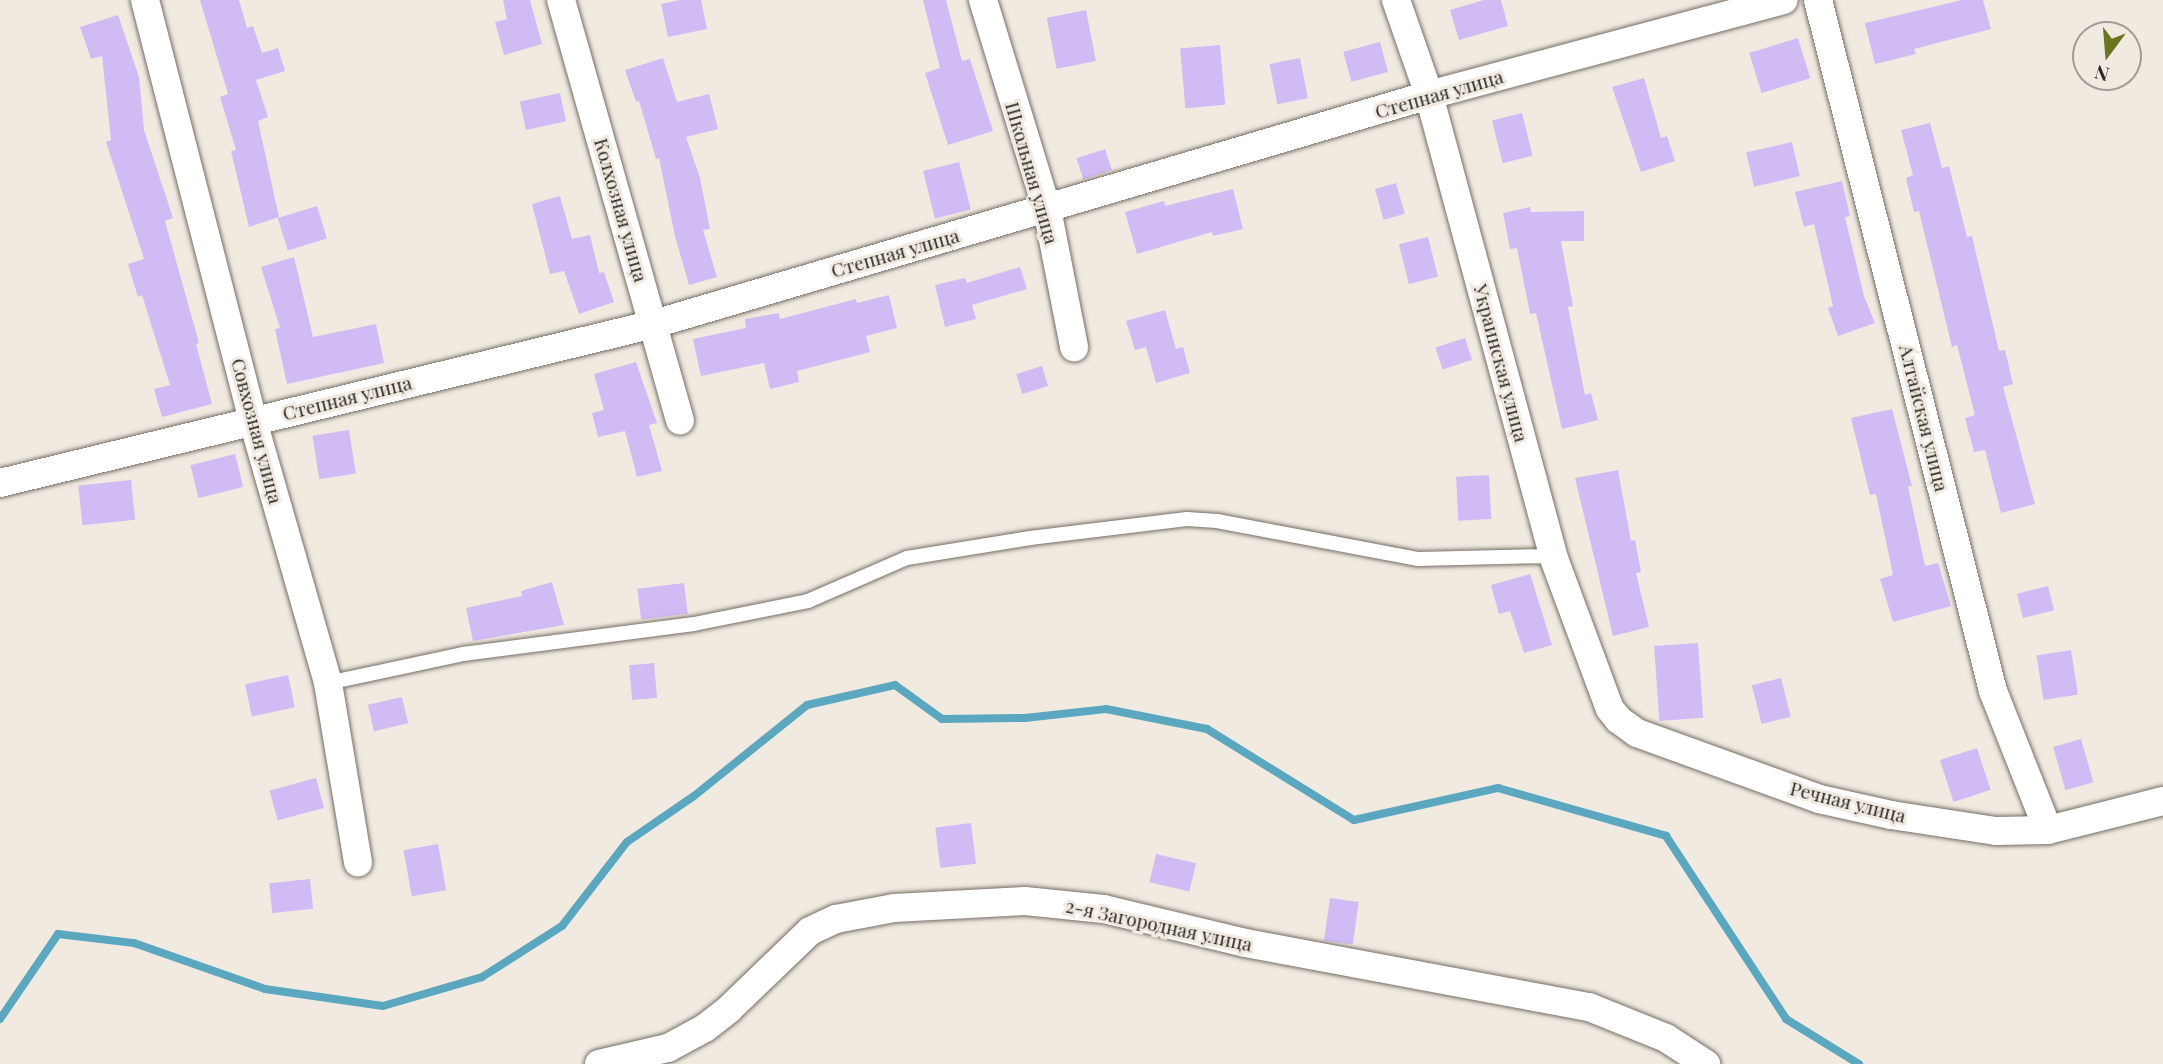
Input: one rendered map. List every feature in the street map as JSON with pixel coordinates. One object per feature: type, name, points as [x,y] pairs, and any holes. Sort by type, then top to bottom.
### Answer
[{"type":"street","name":"Совхозная улица","points":[[145,0],[253,421],[328,682],[358,863]]},
{"type":"street","name":"Колхозная улица","points":[[561,0],[680,419]]},
{"type":"street","name":"Школьная улица","points":[[983,0],[1047,209],[1074,347]]},
{"type":"street","name":"Украинская улица","points":[[1396,0],[1429,95],[1553,556],[1611,709],[1619,720]]},
{"type":"street","name":"Степная улица","points":[[0,483],[654,324],[1429,95],[1783,0]]},
{"type":"street","name":"Алтайская улица","points":[[1818,0],[1993,691],[2048,830]]},
{"type":"street","name":"Речная улица","points":[[1619,720],[1636,733],[1819,799],[1891,815],[1996,831],[2048,830],[2163,802]]},
{"type":"street","name":"2-я Загородная улица","points":[[598,1064],[668,1048],[705,1028],[729,1009],[810,931],[836,919],[894,908],[1025,901],[1104,909],[1245,943],[1589,1007],[1666,1038],[1706,1064]]},
{"type":"lane","points":[[328,682],[463,654],[694,624],[808,601],[908,558],[1030,538],[1187,519],[1217,520],[1418,559],[1553,556]]},
{"type":"building","points":[[200,0],[239,0],[247,28],[253,26],[262,53],[278,48],[285,71],[256,80],[268,117],[258,121],[279,217],[249,227],[231,151],[236,150],[220,97],[228,94]]},
{"type":"building","points":[[503,0],[530,0],[542,44],[504,55],[495,22],[507,19]]},
{"type":"building","points":[[701,0],[707,29],[668,37],[661,4]]},
{"type":"building","points":[[923,0],[946,0],[962,61],[970,59],[993,131],[948,145],[925,73],[940,68]]},
{"type":"building","points":[[1484,0],[1501,0],[1508,26],[1459,40],[1450,10]]},
{"type":"building","points":[[1962,0],[1983,0],[1991,29],[1914,49],[1916,54],[1875,64],[1865,23]]},
{"type":"building","points":[[1086,10],[1096,61],[1057,69],[1047,18]]},
{"type":"building","points":[[118,15],[139,77],[144,130],[173,218],[165,221],[199,343],[196,344],[212,404],[162,417],[154,389],[170,385],[142,295],[138,297],[128,264],[144,259],[106,142],[111,140],[102,56],[91,59],[80,27]]},
{"type":"building","points":[[1798,38],[1810,78],[1762,93],[1749,53]]},
{"type":"building","points":[[1380,42],[1388,72],[1351,82],[1343,52]]},
{"type":"building","points":[[1220,45],[1225,105],[1185,108],[1180,48]]},
{"type":"building","points":[[663,58],[677,102],[709,94],[718,129],[686,137],[700,178],[710,229],[703,230],[717,277],[689,285],[675,236],[659,158],[656,159],[639,101],[636,102],[625,70]]},
{"type":"building","points":[[1300,58],[1308,98],[1277,104],[1270,64]]},
{"type":"building","points":[[1644,78],[1661,138],[1667,136],[1675,161],[1641,172],[1612,87]]},
{"type":"building","points":[[560,93],[566,121],[526,130],[520,102]]},
{"type":"building","points":[[1522,113],[1533,156],[1503,163],[1492,120]]},
{"type":"building","points":[[1930,123],[1942,168],[1949,166],[1967,237],[1972,236],[1999,351],[2005,350],[2013,384],[2003,387],[2035,504],[2001,513],[1985,450],[1974,452],[1965,418],[1975,415],[1957,345],[1952,347],[1919,211],[1914,212],[1906,178],[1913,175],[1901,130]]},
{"type":"building","points":[[1792,142],[1800,176],[1754,187],[1746,153]]},
{"type":"building","points":[[1105,149],[1112,170],[1083,179],[1076,158]]},
{"type":"building","points":[[959,162],[971,210],[935,218],[923,171]]},
{"type":"building","points":[[1842,181],[1850,216],[1845,217],[1864,296],[1875,323],[1838,336],[1828,308],[1833,306],[1814,224],[1804,227],[1795,192]]},
{"type":"building","points":[[1396,183],[1405,214],[1384,220],[1375,189]]},
{"type":"building","points":[[1233,189],[1243,229],[1213,236],[1212,232],[1137,254],[1125,212],[1164,201],[1165,206]]},
{"type":"building","points":[[560,196],[572,239],[590,235],[599,273],[604,272],[614,302],[579,314],[564,271],[550,274],[532,204]]},
{"type":"building","points":[[317,206],[327,239],[288,251],[278,218]]},
{"type":"building","points":[[1530,207],[1531,212],[1584,211],[1584,241],[1561,241],[1573,306],[1568,307],[1585,395],[1591,393],[1598,420],[1562,429],[1536,313],[1530,314],[1517,248],[1510,249],[1503,213]]},
{"type":"building","points":[[1428,237],[1438,277],[1409,284],[1399,244]]},
{"type":"building","points":[[294,257],[313,337],[376,324],[384,363],[287,384],[275,329],[280,328],[261,267]]},
{"type":"building","points":[[1020,267],[1027,289],[972,305],[976,319],[945,327],[935,285],[965,278],[967,283]]},
{"type":"building","points":[[889,295],[897,328],[866,336],[870,352],[797,371],[799,382],[770,389],[764,363],[701,376],[693,339],[746,328],[745,319],[779,313],[780,319],[856,299],[857,303]]},
{"type":"building","points":[[1165,310],[1176,349],[1183,347],[1190,373],[1156,383],[1146,347],[1135,350],[1126,321]]},
{"type":"building","points":[[1465,338],[1472,360],[1443,369],[1436,348]]},
{"type":"building","points":[[636,362],[657,423],[649,425],[662,471],[637,477],[625,431],[598,437],[592,413],[604,410],[594,374]]},
{"type":"building","points":[[1042,366],[1048,386],[1022,394],[1016,374]]},
{"type":"building","points":[[1892,409],[1912,486],[1908,486],[1925,566],[1938,563],[1951,606],[1893,622],[1880,579],[1893,575],[1876,494],[1870,495],[1851,418]]},
{"type":"building","points":[[349,430],[356,473],[319,479],[312,436]]},
{"type":"building","points":[[235,454],[243,487],[199,498],[190,465]]},
{"type":"building","points":[[1618,470],[1631,541],[1635,540],[1641,572],[1636,573],[1649,627],[1613,636],[1575,478]]},
{"type":"building","points":[[1489,475],[1491,519],[1458,521],[1456,477]]},
{"type":"building","points":[[131,480],[135,520],[82,525],[78,486]]},
{"type":"building","points":[[1530,574],[1552,645],[1524,653],[1510,611],[1499,614],[1491,585]]},
{"type":"building","points":[[552,582],[564,625],[473,641],[466,608],[522,596],[521,591]]},
{"type":"building","points":[[684,583],[688,614],[641,619],[637,589]]},
{"type":"building","points":[[2048,586],[2054,610],[2023,618],[2017,594]]},
{"type":"building","points":[[1698,643],[1703,718],[1659,721],[1654,646]]},
{"type":"building","points":[[2071,650],[2078,694],[2043,700],[2036,655]]},
{"type":"building","points":[[654,663],[657,698],[632,700],[629,665]]},
{"type":"building","points":[[288,675],[295,707],[252,716],[245,684]]},
{"type":"building","points":[[1781,678],[1791,717],[1762,724],[1752,685]]},
{"type":"building","points":[[402,697],[408,723],[374,731],[368,705]]},
{"type":"building","points":[[2081,739],[2093,782],[2066,790],[2053,747]]},
{"type":"building","points":[[1977,748],[1991,790],[1954,802],[1940,760]]},
{"type":"building","points":[[316,778],[324,808],[278,820],[270,790]]},
{"type":"building","points":[[971,823],[976,864],[940,868],[935,827]]},
{"type":"building","points":[[438,844],[446,890],[412,896],[404,850]]},
{"type":"building","points":[[1156,854],[1196,863],[1189,891],[1149,882]]},
{"type":"building","points":[[310,879],[313,909],[272,913],[269,883]]},
{"type":"building","points":[[1330,898],[1359,902],[1353,945],[1324,941]]},
{"type":"waterway","points":[[0,1019],[58,934],[134,943],[265,989],[383,1006],[482,977],[562,926],[627,842],[694,796],[807,705],[895,685],[942,719],[1025,718],[1106,709],[1207,729],[1354,820],[1498,788],[1666,836],[1786,1019],[1859,1064]]}]
